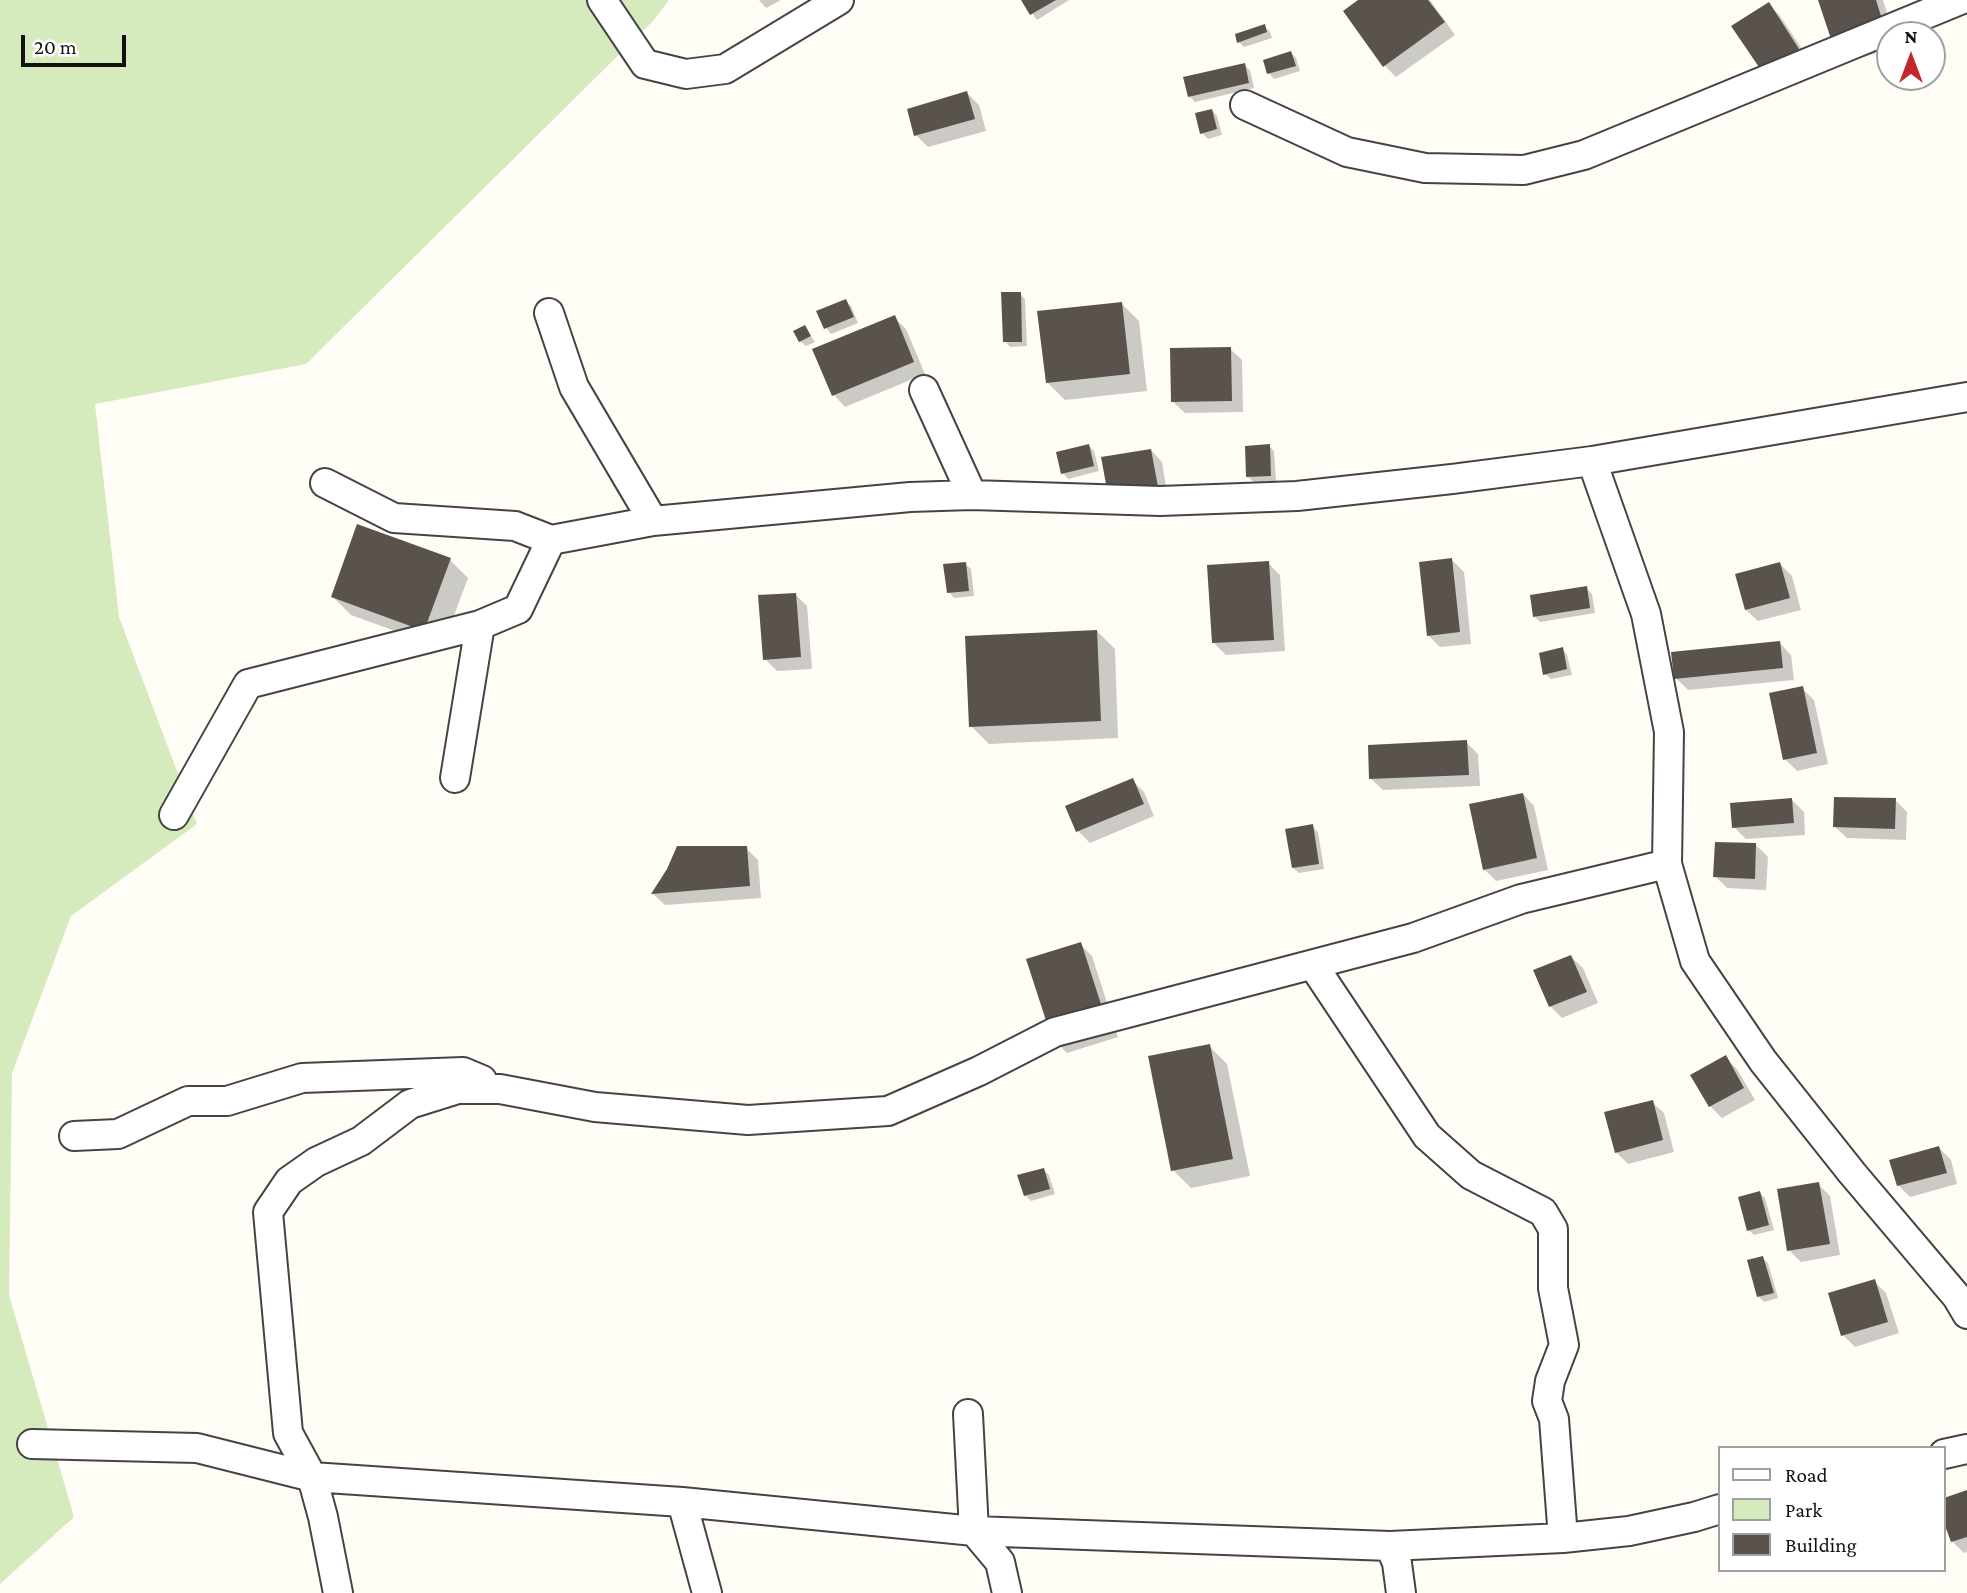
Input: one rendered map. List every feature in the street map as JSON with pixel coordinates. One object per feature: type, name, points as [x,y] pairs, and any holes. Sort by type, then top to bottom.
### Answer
[{"type":"street","points":[[602,0],[645,64],[686,74],[725,69],[839,0]]},
{"type":"street","points":[[1245,105],[1347,152],[1425,168],[1524,170],[1584,155],[1960,0]]},
{"type":"street","points":[[549,313],[574,387],[653,521]]},
{"type":"street","points":[[924,390],[972,495]]},
{"type":"street","points":[[325,483],[394,519],[515,526],[551,540],[653,521],[910,496],[1160,500],[1297,496],[1592,461],[1967,397]]},
{"type":"street","points":[[1592,461],[1646,614],[1669,732],[1667,864],[1695,961],[1763,1062],[1957,1297],[1967,1314]]},
{"type":"street","points":[[174,815],[248,684],[480,625],[517,609],[551,540]]},
{"type":"street","points":[[455,778],[480,625]]},
{"type":"street","points":[[338,1593],[312,1477],[288,1433],[268,1212],[289,1181],[316,1161],[361,1141],[410,1104],[458,1089],[500,1089],[595,1107],[748,1121],[888,1111],[979,1071],[1055,1032],[1413,938],[1521,899],[1667,864]]},
{"type":"street","points":[[1313,965],[1427,1136],[1471,1175],[1544,1212],[1553,1229],[1553,1288],[1564,1345],[1550,1381],[1548,1401],[1555,1419],[1563,1538]]},
{"type":"street","points":[[74,1136],[118,1134],[188,1101],[227,1101],[302,1078],[463,1072],[500,1089]]},
{"type":"street","points":[[968,1414],[974,1531],[1000,1562],[1007,1593]]},
{"type":"street","points":[[32,1444],[197,1448],[312,1477],[682,1502],[974,1531],[1390,1545],[1563,1538],[1629,1531],[1718,1510]]},
{"type":"street","points":[[1946,1454],[1967,1449]]},
{"type":"street","points":[[682,1502],[707,1593]]},
{"type":"street","points":[[1390,1545],[1397,1563],[1401,1593]]},
{"type":"green space","points":[[0,0],[669,0],[653,21],[306,364],[95,404],[119,617],[197,824],[71,916],[12,1073],[9,1295],[74,1517],[0,1584]]},
{"type":"building","points":[[1021,0],[1056,0],[1030,15]]},
{"type":"building","points":[[1358,0],[1428,0],[1445,22],[1383,67],[1343,11]]},
{"type":"building","points":[[1818,0],[1876,0],[1883,21],[1876,21],[1876,38],[1835,51]]},
{"type":"building","points":[[1769,2],[1799,49],[1763,73],[1731,26]]},
{"type":"building","points":[[1265,24],[1267,32],[1237,43],[1235,34]]},
{"type":"building","points":[[1291,51],[1296,66],[1267,74],[1263,60]]},
{"type":"building","points":[[1245,63],[1249,83],[1188,97],[1183,77]]},
{"type":"building","points":[[967,91],[975,119],[914,136],[907,109]]},
{"type":"building","points":[[1212,109],[1217,129],[1200,134],[1195,113]]},
{"type":"building","points":[[1001,292],[1021,292],[1022,342],[1003,342]]},
{"type":"building","points":[[846,299],[854,317],[824,329],[816,311]]},
{"type":"building","points":[[1122,302],[1130,374],[1046,383],[1037,311]]},
{"type":"building","points":[[895,315],[914,362],[832,396],[812,349]]},
{"type":"building","points":[[805,325],[811,336],[799,342],[793,331]]},
{"type":"building","points":[[1231,347],[1232,401],[1171,402],[1170,348]]},
{"type":"building","points":[[1089,444],[1094,466],[1061,474],[1056,452]]},
{"type":"building","points":[[1270,444],[1271,476],[1246,477],[1245,446]]},
{"type":"building","points":[[1151,449],[1158,487],[1108,495],[1101,457]]},
{"type":"building","points":[[357,524],[451,558],[424,631],[331,597]]},
{"type":"building","points":[[1452,558],[1460,632],[1427,636],[1419,562]]},
{"type":"building","points":[[1269,561],[1274,640],[1212,643],[1207,565]]},
{"type":"building","points":[[966,562],[969,591],[947,593],[943,564]]},
{"type":"building","points":[[1780,562],[1790,598],[1745,610],[1735,574]]},
{"type":"building","points":[[1587,586],[1590,608],[1533,617],[1530,595]]},
{"type":"building","points":[[796,593],[801,657],[763,660],[758,595]]},
{"type":"building","points":[[1097,630],[1101,721],[969,727],[965,636]]},
{"type":"building","points":[[1780,641],[1783,668],[1674,679],[1671,652]]},
{"type":"building","points":[[1563,647],[1567,669],[1543,675],[1539,653]]},
{"type":"building","points":[[1803,686],[1817,753],[1783,760],[1769,693]]},
{"type":"building","points":[[1467,740],[1469,775],[1369,779],[1368,745]]},
{"type":"building","points":[[1133,778],[1144,804],[1076,832],[1065,806]]},
{"type":"building","points":[[1523,793],[1537,858],[1483,870],[1469,804]]},
{"type":"building","points":[[1834,797],[1896,798],[1895,829],[1833,827]]},
{"type":"building","points":[[1792,798],[1794,823],[1732,828],[1730,803]]},
{"type":"building","points":[[1313,824],[1319,864],[1292,868],[1285,829]]},
{"type":"building","points":[[1715,842],[1756,843],[1755,879],[1713,877]]},
{"type":"building","points":[[677,846],[747,846],[750,886],[651,894],[667,869]]},
{"type":"building","points":[[1081,942],[1108,1026],[1053,1042],[1026,959]]},
{"type":"building","points":[[1571,955],[1587,992],[1549,1007],[1533,970]]},
{"type":"building","points":[[1210,1044],[1233,1159],[1171,1171],[1148,1056]]},
{"type":"building","points":[[1726,1055],[1744,1088],[1709,1107],[1690,1075]]},
{"type":"building","points":[[1653,1100],[1663,1140],[1615,1153],[1604,1112]]},
{"type":"building","points":[[1939,1146],[1947,1173],[1897,1186],[1889,1160]]},
{"type":"building","points":[[1044,1168],[1050,1189],[1024,1196],[1017,1175]]},
{"type":"building","points":[[1819,1182],[1830,1244],[1787,1251],[1777,1189]]},
{"type":"building","points":[[1760,1191],[1769,1225],[1747,1231],[1738,1197]]},
{"type":"building","points":[[1763,1256],[1774,1293],[1757,1297],[1747,1260]]},
{"type":"building","points":[[1875,1279],[1888,1322],[1841,1336],[1828,1293]]},
{"type":"building","points":[[1967,1490],[1967,1537],[1951,1542],[1946,1528],[1946,1497]]}]
